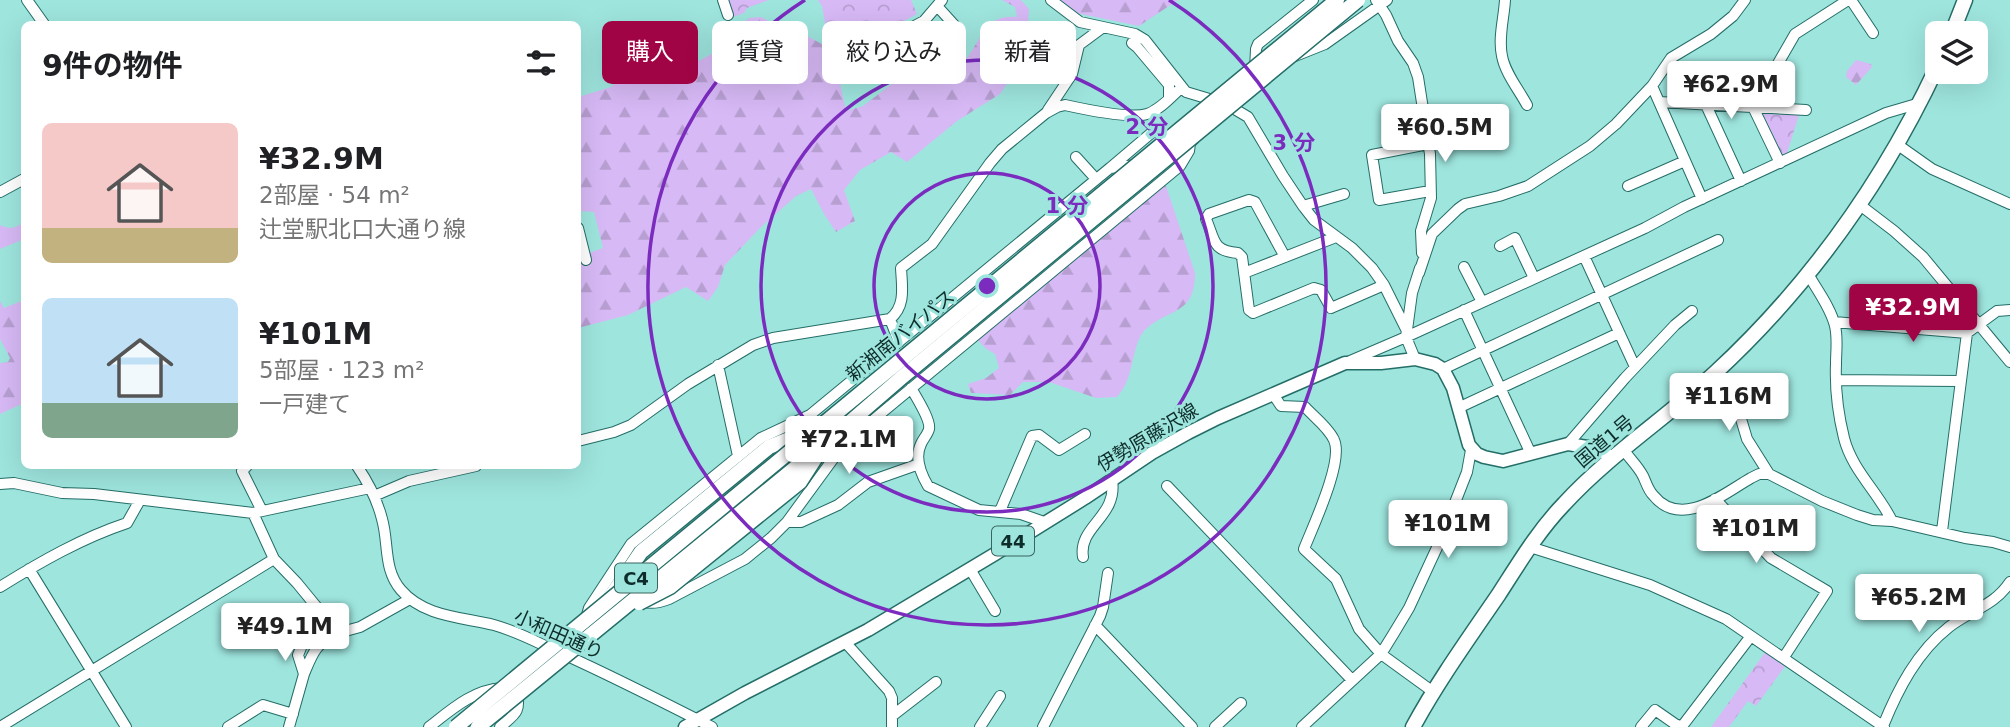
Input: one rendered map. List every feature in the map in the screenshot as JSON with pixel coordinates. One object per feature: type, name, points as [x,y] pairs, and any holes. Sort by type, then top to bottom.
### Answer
[{"type":"highway","name":"新湘南バイパス","points":[[478,727],[817,428],[1338,0]]},
{"type":"highway","name":"新湘南バイパス","points":[[456,727],[611,608],[670,587],[736,535],[800,482],[828,441],[1358,0]]},
{"type":"highway","points":[[1957,21],[1965,0]]},
{"type":"highway","name":"国道1号","points":[[1413,727],[1433,691],[1540,531],[1561,506],[1617,453],[1713,374],[1757,332],[1808,274],[1860,205],[1898,145],[1929,84]]},
{"type":"main road","name":"伊勢原藤沢線","points":[[685,727],[789,669],[845,642],[970,569],[1152,453],[1218,418],[1345,363],[1415,359],[1443,369]]},
{"type":"main road","points":[[1443,369],[1450,378],[1471,450],[1484,457],[1503,461],[1568,444],[1617,453]]},
{"type":"street","points":[[27,0],[42,21]]},
{"type":"street","points":[[723,0],[729,15]]},
{"type":"street","points":[[1052,0],[1080,22],[1128,31],[1145,40],[1186,92],[1229,106],[1248,117],[1283,176],[1314,220],[1362,258],[1384,285],[1415,359]]},
{"type":"street","points":[[569,643],[628,601],[660,603],[746,559],[763,545],[787,522],[845,444],[1186,159],[1190,143],[1254,81],[1258,44],[1313,0]]},
{"type":"street","points":[[1505,0],[1501,42],[1504,65],[1527,105]]},
{"type":"street","points":[[1406,333],[1412,293],[1432,234],[1465,204],[1528,186],[1590,146],[1616,124],[1652,86],[1671,58],[1722,26],[1745,0]]},
{"type":"street","points":[[1753,107],[1795,34],[1849,0],[1873,33]]},
{"type":"street","points":[[1110,168],[1155,163],[1295,56],[1325,44],[1381,2],[1394,34],[1416,71],[1428,144],[1430,204],[1421,231],[1419,273]]},
{"type":"street","points":[[924,21],[939,3],[952,21]]},
{"type":"street","points":[[1046,113],[1072,74],[1079,45],[1102,28]]},
{"type":"street","points":[[1132,43],[1169,85],[1169,98]]},
{"type":"street","points":[[1652,86],[1702,199]]},
{"type":"street","points":[[581,440],[631,425],[718,365],[741,351],[773,338],[890,319],[901,304],[901,268],[932,244],[1002,149],[1046,113],[1065,105],[1133,115],[1146,114],[1182,88]]},
{"type":"street","points":[[1659,102],[1806,110]]},
{"type":"street","points":[[1345,363],[1406,333],[1464,310],[1645,228],[1896,108],[1920,103]]},
{"type":"street","points":[[1706,105],[1741,181]]},
{"type":"street","points":[[1753,107],[1780,163]]},
{"type":"street","points":[[429,727],[459,704],[488,689],[520,683],[559,652],[583,629],[589,608],[631,544],[765,435],[810,415],[1110,168],[1156,129],[1155,110]]},
{"type":"street","points":[[1428,144],[1372,155],[1379,200],[1430,191]]},
{"type":"street","points":[[1898,145],[1932,169],[2010,204]]},
{"type":"street","points":[[1076,157],[1096,179]]},
{"type":"street","points":[[1628,186],[1685,161]]},
{"type":"street","points":[[1145,164],[1158,184]]},
{"type":"street","points":[[0,192],[21,181]]},
{"type":"street","points":[[1303,206],[1343,194]]},
{"type":"street","points":[[1285,257],[1255,202],[1249,200],[1209,214],[1206,219],[1217,247],[1223,251],[1238,253],[1242,257],[1248,310],[1253,313],[1314,288],[1321,290],[1331,309],[1384,285]]},
{"type":"street","points":[[1860,205],[1923,257],[2010,362]]},
{"type":"street","points":[[1244,273],[1336,237]]},
{"type":"street","points":[[1500,246],[1515,238],[1534,278]]},
{"type":"street","points":[[581,240],[586,260]]},
{"type":"street","points":[[1443,369],[1718,240]]},
{"type":"street","points":[[1584,256],[1635,367]]},
{"type":"street","points":[[1464,267],[1482,302]]},
{"type":"street","points":[[1808,274],[1834,322],[1837,335],[1836,380],[1847,448],[1852,460],[1892,520]]},
{"type":"street","points":[[1464,310],[1531,454]]},
{"type":"street","points":[[1942,531],[1967,333],[1997,311],[2010,310]]},
{"type":"street","points":[[1568,444],[1635,367],[1692,311]]},
{"type":"street","points":[[890,319],[899,342]]},
{"type":"street","points":[[1834,322],[1967,333]]},
{"type":"street","points":[[1458,408],[1619,333]]},
{"type":"street","points":[[718,365],[738,456]]},
{"type":"street","points":[[1713,374],[1736,402],[1747,439],[1769,474]]},
{"type":"street","points":[[1836,380],[1961,381]]},
{"type":"street","points":[[911,388],[928,421],[929,429],[919,447],[919,464],[928,486],[979,510],[1000,510],[1044,522]]},
{"type":"street","points":[[1273,394],[1281,406],[1305,407],[1333,436],[1336,443],[1335,467],[1304,549],[1336,579],[1359,629],[1381,654],[1433,691]]},
{"type":"street","points":[[1000,510],[1032,436],[1038,435],[1059,450],[1085,434]]},
{"type":"street","points":[[1302,727],[1381,654],[1409,608],[1440,541],[1467,472],[1471,450]]},
{"type":"street","points":[[1617,453],[1642,473],[1651,494],[1669,508],[1697,509],[1759,474],[1769,474],[1822,501],[1873,520],[1892,520],[2010,547]]},
{"type":"street","points":[[787,522],[801,522],[838,505],[869,482],[919,464]]},
{"type":"street","points":[[244,469],[242,471],[274,559],[338,633]]},
{"type":"street","points":[[289,727],[313,651],[327,638],[360,627],[410,599],[396,583],[388,565],[385,532],[372,492],[359,469]]},
{"type":"street","points":[[0,484],[14,483],[62,493],[94,494],[257,512],[372,492],[462,469]]},
{"type":"street","points":[[1083,557],[1084,540],[1104,514],[1112,498],[1112,480]]},
{"type":"street","points":[[1167,486],[1352,680]]},
{"type":"street","points":[[1715,499],[1771,558],[1827,591],[1784,657]]},
{"type":"street","points":[[0,587],[100,532],[127,523],[140,500]]},
{"type":"street","points":[[1530,547],[1650,585],[1726,619],[1883,727],[1903,683],[1933,641],[1959,620],[1998,598],[2010,582]]},
{"type":"street","points":[[0,727],[274,559]]},
{"type":"street","points":[[29,569],[126,727]]},
{"type":"street","points":[[970,569],[995,611]]},
{"type":"street","points":[[1043,727],[1096,625],[1103,607],[1108,573]]},
{"type":"street","name":"小和田通り","points":[[410,599],[437,613],[495,625],[524,635],[712,727]]},
{"type":"street","points":[[589,608],[591,617],[601,620]]},
{"type":"street","points":[[304,674],[299,655],[318,610]]},
{"type":"street","points":[[1096,625],[1192,727]]},
{"type":"street","points":[[1641,727],[1656,710],[1678,726],[1683,725],[1751,636]]},
{"type":"street","points":[[845,642],[885,684],[892,698],[892,727]]},
{"type":"street","points":[[892,716],[936,682]]},
{"type":"street","points":[[499,727],[518,711],[520,704],[517,690],[520,683]]},
{"type":"street","points":[[474,696],[482,698],[489,706],[495,717],[492,727]]},
{"type":"street","points":[[980,727],[1000,696]]},
{"type":"street","points":[[1215,727],[1241,703]]},
{"type":"street","points":[[228,727],[263,705],[293,714]]},
{"type":"green space","points":[[727,0],[769,0],[747,8],[744,13],[733,17]]},
{"type":"green space","points":[[818,0],[911,0],[917,14],[904,21],[825,21]]},
{"type":"green space","points":[[1002,0],[1021,0],[1029,9],[1028,21],[995,21],[1005,17],[1017,17],[1015,7]]},
{"type":"green space","points":[[1059,0],[1178,0],[1139,26],[1076,13]]},
{"type":"green space","points":[[761,17],[768,21],[745,21],[749,18]]},
{"type":"green space","points":[[808,37],[822,44],[822,84],[840,84],[846,111],[863,106],[892,84],[966,84],[968,56],[980,37],[980,84],[1007,84],[1000,94],[957,121],[907,162],[891,152],[860,170],[844,190],[855,221],[836,232],[811,189],[796,196],[759,229],[725,265],[718,287],[708,301],[686,287],[628,315],[581,327],[581,256],[603,248],[594,212],[581,211],[581,96],[614,84],[698,84],[698,61],[712,54],[712,84],[808,84]]},
{"type":"green space","points":[[1856,60],[1871,64],[1872,67],[1856,85],[1846,77],[1847,71]]},
{"type":"green space","points":[[1763,114],[1799,115],[1787,153],[1781,156]]},
{"type":"green space","points":[[1166,186],[1195,273],[1194,287],[1185,304],[1144,331],[1126,383],[1117,397],[1096,398],[1049,382],[1023,382],[1010,395],[971,393],[968,384],[986,378],[999,368],[995,354],[977,339],[1160,187]]},
{"type":"green space","points":[[21,223],[21,240],[0,249],[0,225]]},
{"type":"green space","points":[[0,301],[4,308],[21,301],[21,404],[0,414],[0,363],[8,362],[10,358],[0,339]]},
{"type":"green space","points":[[1766,651],[1786,665],[1756,706],[1748,701],[1729,727],[1711,727]]}]
